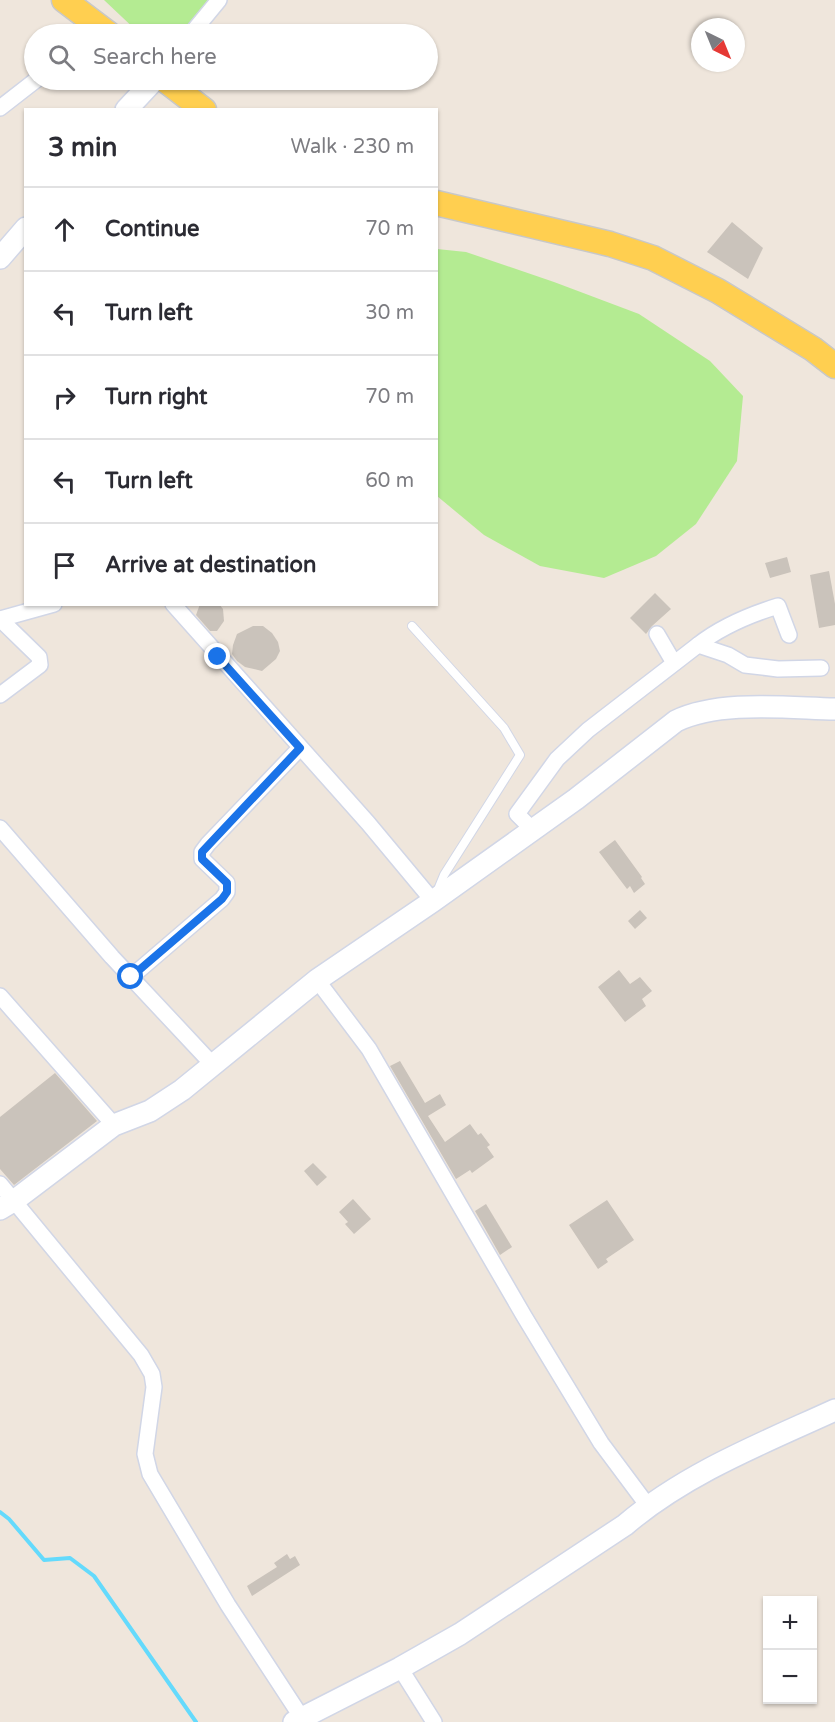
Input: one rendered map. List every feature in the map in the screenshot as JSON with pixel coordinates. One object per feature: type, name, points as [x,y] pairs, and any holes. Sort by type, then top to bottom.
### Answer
[{"type":"main road","points":[[64,0],[90,24]]},
{"type":"main road","points":[[178,90],[201,108]]},
{"type":"main road","points":[[438,203],[610,244],[653,258],[718,291],[813,349],[835,366]]},
{"type":"street","points":[[199,24],[219,0]]},
{"type":"street","points":[[0,108],[24,89]]},
{"type":"street","points":[[128,108],[145,90]]},
{"type":"street","points":[[0,258],[24,230]]},
{"type":"street","points":[[0,619],[47,606]]},
{"type":"street","points":[[175,606],[368,823],[433,901]]},
{"type":"street","points":[[532,829],[517,814],[557,759],[588,730],[714,632],[751,615],[778,606],[789,635]]},
{"type":"street","points":[[0,619],[39,657],[40,665],[0,695]]},
{"type":"street","points":[[657,634],[674,663]]},
{"type":"street","points":[[698,645],[728,655],[746,665],[778,669],[820,668]]},
{"type":"street","points":[[7,1205],[114,1125],[150,1111],[214,1066],[317,980],[576,799],[676,721],[692,713],[737,708],[835,709]]},
{"type":"street","points":[[131,977],[222,899],[227,892],[227,883],[202,859],[202,852],[300,748]]},
{"type":"street","points":[[0,828],[131,977],[214,1066]]},
{"type":"street","points":[[317,980],[369,1049],[524,1316],[602,1443],[648,1506]]},
{"type":"street","points":[[0,996],[114,1125]]},
{"type":"street","points":[[0,1184],[7,1205],[141,1355],[152,1374],[154,1387],[145,1454],[150,1474],[298,1720],[400,1668],[460,1634],[625,1525],[648,1506],[684,1483],[746,1451],[835,1410]]},
{"type":"street","points":[[400,1668],[434,1722]]},
{"type":"lane","points":[[412,626],[504,728],[520,755],[444,875],[433,901]]},
{"type":"green space","points":[[104,0],[212,0],[190,24],[129,24]]},
{"type":"green space","points":[[438,249],[466,252],[639,314],[710,361],[743,396],[737,461],[696,524],[656,556],[604,578],[540,566],[484,535],[438,497]]},
{"type":"building","points":[[732,222],[763,248],[748,279],[707,252]]},
{"type":"building","points":[[787,557],[791,572],[770,578],[765,563]]},
{"type":"building","points":[[829,571],[835,604],[835,625],[819,628],[810,575]]},
{"type":"building","points":[[655,593],[671,609],[646,634],[630,618]]},
{"type":"building","points":[[199,606],[221,606],[224,621],[217,631],[210,631],[196,615]]},
{"type":"building","points":[[253,626],[263,626],[272,633],[278,642],[280,651],[276,659],[262,671],[245,667],[232,654],[237,634]]},
{"type":"building","points":[[615,840],[645,884],[634,893],[630,886],[627,889],[599,852]]},
{"type":"building","points":[[640,910],[647,918],[635,929],[628,921]]},
{"type":"building","points":[[619,970],[630,984],[640,977],[652,991],[642,999],[646,1006],[625,1022],[598,987]]},
{"type":"building","points":[[400,1061],[425,1103],[440,1094],[446,1105],[428,1116],[445,1142],[470,1124],[490,1145],[487,1147],[494,1157],[472,1173],[470,1170],[456,1179],[390,1066]]},
{"type":"building","points":[[55,1073],[97,1121],[14,1185],[0,1169],[0,1117]]},
{"type":"building","points":[[313,1163],[327,1177],[317,1186],[304,1171]]},
{"type":"building","points":[[353,1199],[371,1219],[354,1234],[345,1224],[348,1222],[339,1212]]},
{"type":"building","points":[[607,1200],[634,1240],[606,1259],[608,1262],[598,1269],[569,1225]]},
{"type":"building","points":[[486,1204],[512,1247],[500,1255],[475,1211]]},
{"type":"building","points":[[287,1554],[290,1559],[295,1556],[300,1565],[252,1596],[247,1586],[277,1567],[274,1563]]},
{"type":"waterway","points":[[0,1512],[9,1519],[44,1560],[70,1558],[94,1576],[196,1722]]},
{"type":"route","points":[[131,977],[222,899],[227,892],[227,883],[202,859],[202,852],[300,748],[218,657]]}]
